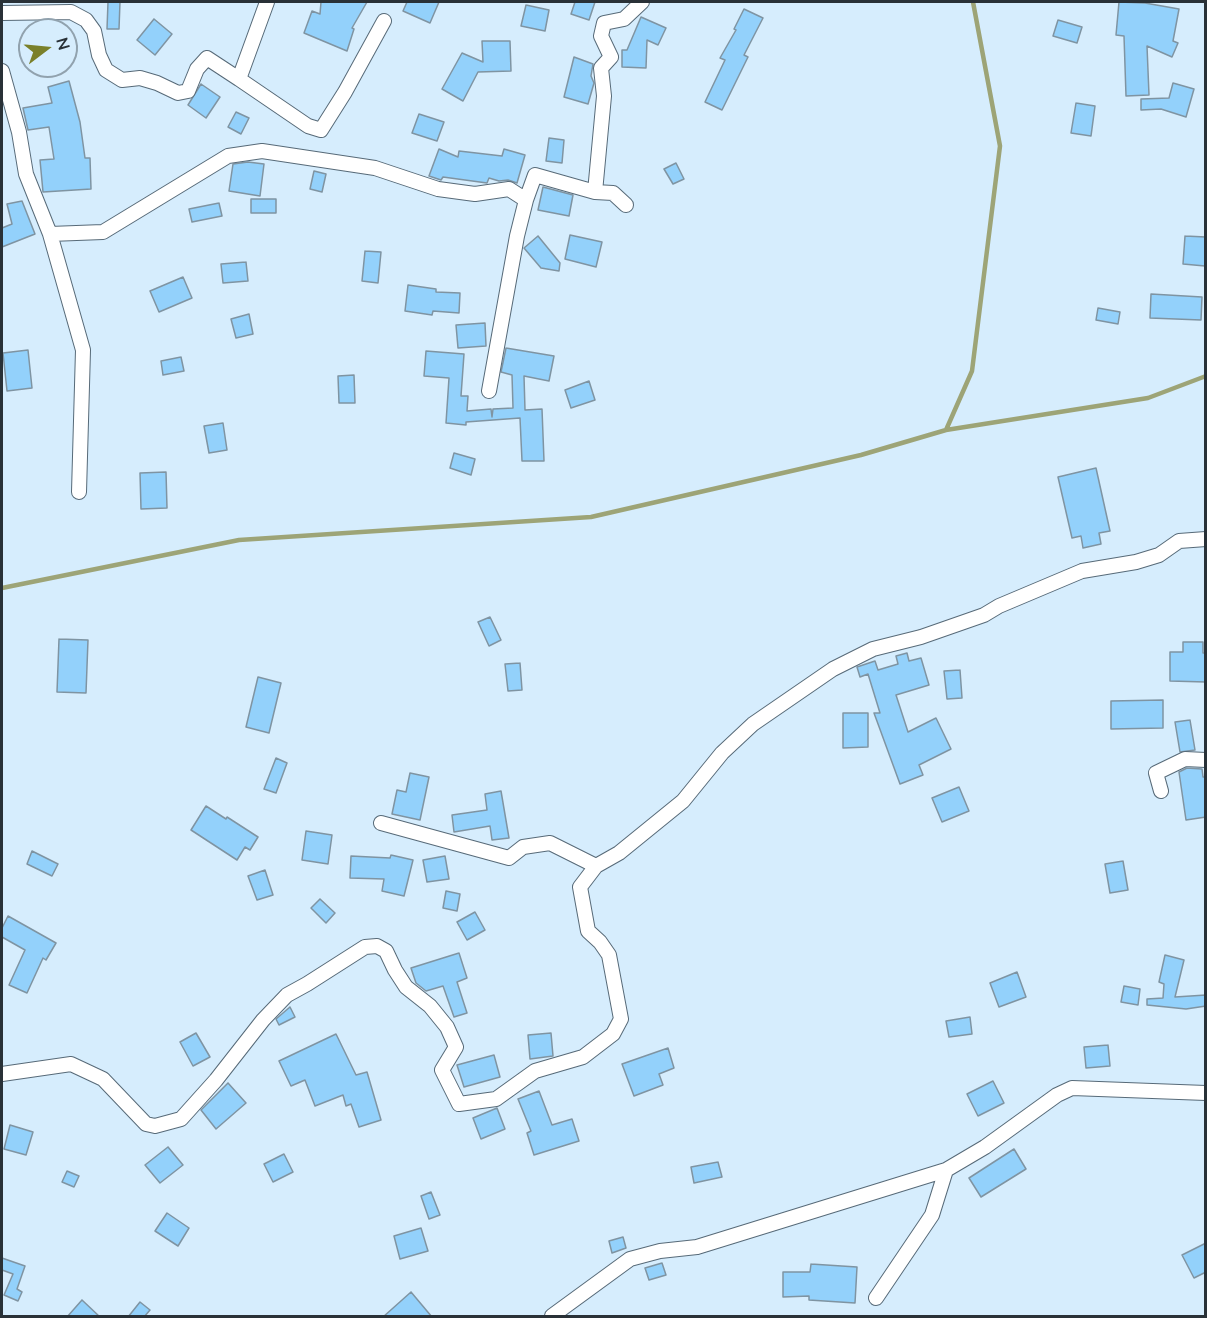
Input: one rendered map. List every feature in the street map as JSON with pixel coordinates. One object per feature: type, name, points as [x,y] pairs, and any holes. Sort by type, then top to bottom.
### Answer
[{"type":"street","points":[[239,79],[267,2]]},
{"type":"street","points":[[595,192],[604,96],[601,68],[611,57],[601,36],[604,23],[624,19],[642,2]]},
{"type":"street","points":[[2,13],[71,12],[86,20],[94,31],[99,55],[106,70],[122,80],[140,78],[178,93],[188,91],[197,69],[207,58],[308,126],[321,129],[345,92],[384,21]]},
{"type":"street","points":[[2,72],[18,132],[26,174],[50,234],[83,350],[79,492]]},
{"type":"street","points":[[50,234],[103,232],[228,156],[262,151],[375,168],[438,189],[475,194],[509,189],[526,200]]},
{"type":"street","points":[[489,391],[517,236],[535,175],[595,192],[613,193],[626,205]]},
{"type":"street","points":[[2,1074],[71,1064],[103,1079],[146,1124],[154,1125],[181,1119],[216,1080],[263,1020],[287,995],[365,947],[378,946],[386,951],[394,970],[406,987],[430,1006],[447,1027],[456,1047],[442,1070],[459,1104],[496,1099],[535,1071],[582,1058],[613,1034],[621,1019],[609,955],[588,931],[580,887],[596,866],[619,853],[683,801],[722,753],[753,724],[833,669],[873,649],[921,637],[984,615],[999,606],[1082,571],[1159,555],[1179,542],[1206,539]]},
{"type":"street","points":[[1161,791],[1156,773],[1185,759],[1206,760]]},
{"type":"street","points":[[381,823],[509,858],[523,847],[550,843],[596,866]]},
{"type":"street","points":[[552,1317],[630,1259],[660,1251],[697,1247],[946,1170],[985,1147],[1057,1095],[1072,1088],[1206,1093]]},
{"type":"street","points":[[876,1298],[932,1215],[946,1170]]},
{"type":"building","points":[[108,2],[120,2],[119,29],[107,29]]},
{"type":"building","points":[[321,2],[367,2],[352,28],[354,29],[347,51],[304,33],[312,11],[320,14]]},
{"type":"building","points":[[407,2],[439,2],[430,23],[403,11]]},
{"type":"building","points":[[575,2],[595,2],[589,20],[571,14]]},
{"type":"building","points":[[1119,2],[1145,3],[1179,9],[1173,41],[1178,43],[1172,57],[1147,46],[1149,95],[1126,96],[1124,36],[1116,35]]},
{"type":"building","points":[[526,5],[549,10],[545,31],[521,26]]},
{"type":"building","points":[[744,9],[763,18],[744,55],[748,57],[722,110],[705,102],[725,60],[720,58],[736,30],[734,29]]},
{"type":"building","points":[[641,17],[666,28],[658,45],[647,40],[646,68],[622,67],[622,50],[627,50]]},
{"type":"building","points":[[154,19],[172,34],[155,55],[137,40]]},
{"type":"building","points":[[1058,20],[1082,27],[1077,43],[1053,36]]},
{"type":"building","points":[[482,41],[510,41],[511,71],[478,72],[463,101],[442,89],[462,53],[483,62]]},
{"type":"building","points":[[574,57],[593,64],[591,76],[594,83],[588,104],[564,97]]},
{"type":"building","points":[[69,81],[80,122],[85,158],[90,158],[91,189],[43,192],[40,160],[54,159],[49,127],[28,130],[23,108],[52,103],[48,87]]},
{"type":"building","points":[[1173,83],[1194,89],[1186,117],[1161,109],[1141,110],[1141,99],[1169,98]]},
{"type":"building","points":[[201,84],[220,97],[206,118],[188,105]]},
{"type":"building","points":[[1076,103],[1095,106],[1091,136],[1071,133]]},
{"type":"building","points":[[236,112],[249,118],[241,134],[228,127]]},
{"type":"building","points":[[419,114],[444,122],[437,141],[412,133]]},
{"type":"building","points":[[549,138],[564,140],[562,163],[546,161]]},
{"type":"building","points":[[439,149],[458,157],[459,151],[502,156],[504,149],[525,155],[517,183],[489,178],[487,183],[443,177],[441,180],[429,176]]},
{"type":"building","points":[[248,162],[264,164],[260,196],[229,191],[233,164]]},
{"type":"building","points":[[676,163],[684,179],[673,184],[664,169]]},
{"type":"building","points":[[314,171],[326,174],[322,192],[310,189]]},
{"type":"building","points":[[543,187],[573,195],[569,216],[538,210]]},
{"type":"building","points":[[251,199],[276,199],[276,213],[251,213]]},
{"type":"building","points":[[22,201],[35,234],[2,247],[2,228],[12,224],[7,204]]},
{"type":"building","points":[[219,203],[222,216],[192,222],[189,209]]},
{"type":"building","points":[[570,235],[602,242],[596,267],[565,259]]},
{"type":"building","points":[[538,236],[560,263],[559,271],[541,268],[524,248]]},
{"type":"building","points":[[1185,236],[1206,237],[1205,266],[1183,264]]},
{"type":"building","points":[[365,251],[381,252],[378,283],[362,281]]},
{"type":"building","points":[[246,262],[248,281],[223,283],[221,264]]},
{"type":"building","points":[[183,277],[192,298],[159,312],[150,291]]},
{"type":"building","points":[[408,285],[436,289],[436,292],[460,293],[459,313],[433,311],[432,315],[405,311]]},
{"type":"building","points":[[1151,294],[1202,297],[1201,320],[1150,318]]},
{"type":"building","points":[[1098,308],[1120,312],[1118,324],[1096,320]]},
{"type":"building","points":[[249,314],[253,334],[236,338],[231,319]]},
{"type":"building","points":[[485,323],[486,346],[458,348],[456,325]]},
{"type":"building","points":[[506,348],[554,356],[549,381],[524,376],[525,410],[542,409],[544,461],[522,461],[520,418],[466,422],[466,425],[446,423],[449,378],[424,376],[426,351],[464,354],[461,396],[468,396],[467,411],[491,409],[492,417],[493,409],[513,408],[512,375],[501,372]]},
{"type":"building","points":[[28,350],[32,388],[7,391],[3,353]]},
{"type":"building","points":[[181,357],[184,371],[163,375],[161,361]]},
{"type":"building","points":[[354,375],[355,403],[339,403],[338,376]]},
{"type":"building","points":[[589,381],[595,400],[571,408],[565,390]]},
{"type":"building","points":[[223,423],[227,450],[209,453],[204,426]]},
{"type":"building","points":[[454,453],[475,459],[471,475],[450,468]]},
{"type":"building","points":[[1096,468],[1110,531],[1099,533],[1101,544],[1083,548],[1081,536],[1072,538],[1058,477]]},
{"type":"building","points":[[166,472],[167,508],[141,509],[140,473]]},
{"type":"building","points":[[490,617],[501,640],[489,646],[478,622]]},
{"type":"building","points":[[59,639],[88,640],[86,693],[57,692]]},
{"type":"building","points":[[1183,642],[1203,642],[1203,653],[1206,653],[1206,682],[1170,681],[1170,652],[1183,652]]},
{"type":"building","points":[[907,653],[909,661],[921,658],[929,685],[896,695],[908,732],[936,718],[951,749],[919,765],[923,775],[900,784],[874,713],[880,713],[868,674],[860,677],[857,667],[875,661],[878,670],[898,664],[896,656]]},
{"type":"building","points":[[520,663],[522,690],[508,691],[505,664]]},
{"type":"building","points":[[960,670],[962,698],[947,699],[944,671]]},
{"type":"building","points":[[258,677],[281,683],[269,733],[246,727]]},
{"type":"building","points":[[1163,700],[1163,728],[1111,729],[1111,701]]},
{"type":"building","points":[[843,713],[868,713],[868,747],[843,748]]},
{"type":"building","points":[[1190,720],[1195,750],[1180,752],[1175,722]]},
{"type":"building","points":[[276,758],[287,763],[276,793],[264,789]]},
{"type":"building","points":[[1187,768],[1202,769],[1203,777],[1206,777],[1206,817],[1186,820],[1179,772]]},
{"type":"building","points":[[410,773],[429,777],[420,820],[392,814],[397,790],[406,792]]},
{"type":"building","points":[[959,787],[969,811],[942,822],[932,798]]},
{"type":"building","points":[[501,791],[509,838],[492,840],[490,826],[454,832],[452,815],[487,810],[485,794]]},
{"type":"building","points":[[206,806],[258,837],[250,850],[245,847],[237,860],[191,830]]},
{"type":"building","points":[[306,831],[332,835],[328,864],[302,860]]},
{"type":"building","points":[[32,851],[58,864],[52,876],[27,864]]},
{"type":"building","points":[[391,855],[413,860],[404,896],[382,891],[384,879],[350,878],[351,856],[390,858]]},
{"type":"building","points":[[445,856],[449,879],[427,882],[423,860]]},
{"type":"building","points":[[1123,861],[1128,890],[1110,893],[1105,864]]},
{"type":"building","points":[[265,870],[273,895],[257,900],[248,876]]},
{"type":"building","points":[[446,891],[460,894],[457,911],[443,908]]},
{"type":"building","points":[[320,899],[335,913],[326,923],[311,908]]},
{"type":"building","points":[[475,912],[485,930],[467,940],[457,922]]},
{"type":"building","points":[[8,916],[56,943],[46,960],[43,958],[27,993],[9,985],[25,950],[2,937],[2,928]]},
{"type":"building","points":[[459,953],[467,978],[457,982],[467,1013],[454,1017],[443,986],[426,991],[416,983],[411,968]]},
{"type":"building","points":[[1165,955],[1184,960],[1175,997],[1206,995],[1206,1006],[1186,1009],[1147,1005],[1147,999],[1163,998],[1164,984],[1159,982]]},
{"type":"building","points":[[1017,972],[1026,997],[999,1007],[990,983]]},
{"type":"building","points":[[1124,986],[1140,989],[1138,1005],[1121,1002]]},
{"type":"building","points":[[290,1007],[295,1017],[279,1025],[276,1019]]},
{"type":"building","points":[[970,1017],[972,1034],[949,1037],[946,1021]]},
{"type":"building","points":[[196,1033],[210,1057],[193,1066],[180,1042]]},
{"type":"building","points":[[551,1033],[553,1056],[530,1059],[528,1035]]},
{"type":"building","points":[[336,1034],[356,1075],[367,1072],[381,1120],[359,1127],[351,1104],[346,1106],[343,1095],[315,1106],[305,1080],[291,1086],[279,1061]]},
{"type":"building","points":[[1108,1045],[1110,1066],[1086,1068],[1084,1047]]},
{"type":"building","points":[[668,1048],[674,1068],[659,1074],[663,1085],[634,1096],[622,1064]]},
{"type":"building","points":[[494,1055],[500,1077],[464,1087],[457,1065]]},
{"type":"building","points":[[993,1081],[1004,1103],[978,1116],[967,1094]]},
{"type":"building","points":[[228,1083],[246,1103],[216,1129],[201,1110]]},
{"type":"building","points":[[539,1091],[552,1125],[572,1119],[579,1141],[534,1155],[527,1133],[531,1131],[518,1099]]},
{"type":"building","points":[[497,1108],[505,1129],[481,1139],[473,1118]]},
{"type":"building","points":[[10,1125],[33,1132],[26,1155],[4,1149]]},
{"type":"building","points":[[168,1147],[183,1165],[160,1183],[145,1165]]},
{"type":"building","points":[[1014,1149],[1026,1169],[981,1197],[969,1178]]},
{"type":"building","points":[[284,1154],[293,1172],[273,1182],[264,1164]]},
{"type":"building","points":[[718,1162],[722,1177],[694,1183],[691,1167]]},
{"type":"building","points":[[67,1171],[79,1176],[74,1187],[62,1182]]},
{"type":"building","points":[[431,1192],[440,1215],[429,1219],[421,1196]]},
{"type":"building","points":[[167,1213],[189,1228],[178,1246],[155,1231]]},
{"type":"building","points":[[421,1228],[428,1251],[400,1259],[394,1236]]},
{"type":"building","points":[[623,1237],[626,1248],[612,1253],[609,1241]]},
{"type":"building","points":[[1206,1243],[1206,1272],[1194,1278],[1182,1255]]},
{"type":"building","points":[[2,1258],[25,1266],[17,1289],[22,1292],[18,1301],[4,1295],[13,1274],[2,1270]]},
{"type":"building","points":[[662,1263],[666,1275],[649,1280],[645,1268]]},
{"type":"building","points":[[811,1264],[857,1267],[855,1303],[809,1300],[809,1296],[783,1297],[783,1272],[810,1272]]},
{"type":"building","points":[[411,1292],[432,1317],[383,1317]]},
{"type":"building","points":[[82,1300],[100,1317],[67,1317]]},
{"type":"building","points":[[140,1302],[150,1310],[144,1317],[128,1317]]},
{"type":"waterway","points":[[946,430],[972,371],[1000,146],[973,2]]},
{"type":"waterway","points":[[2,588],[239,540],[591,517],[861,455],[946,430],[1148,398],[1206,376]]}]
